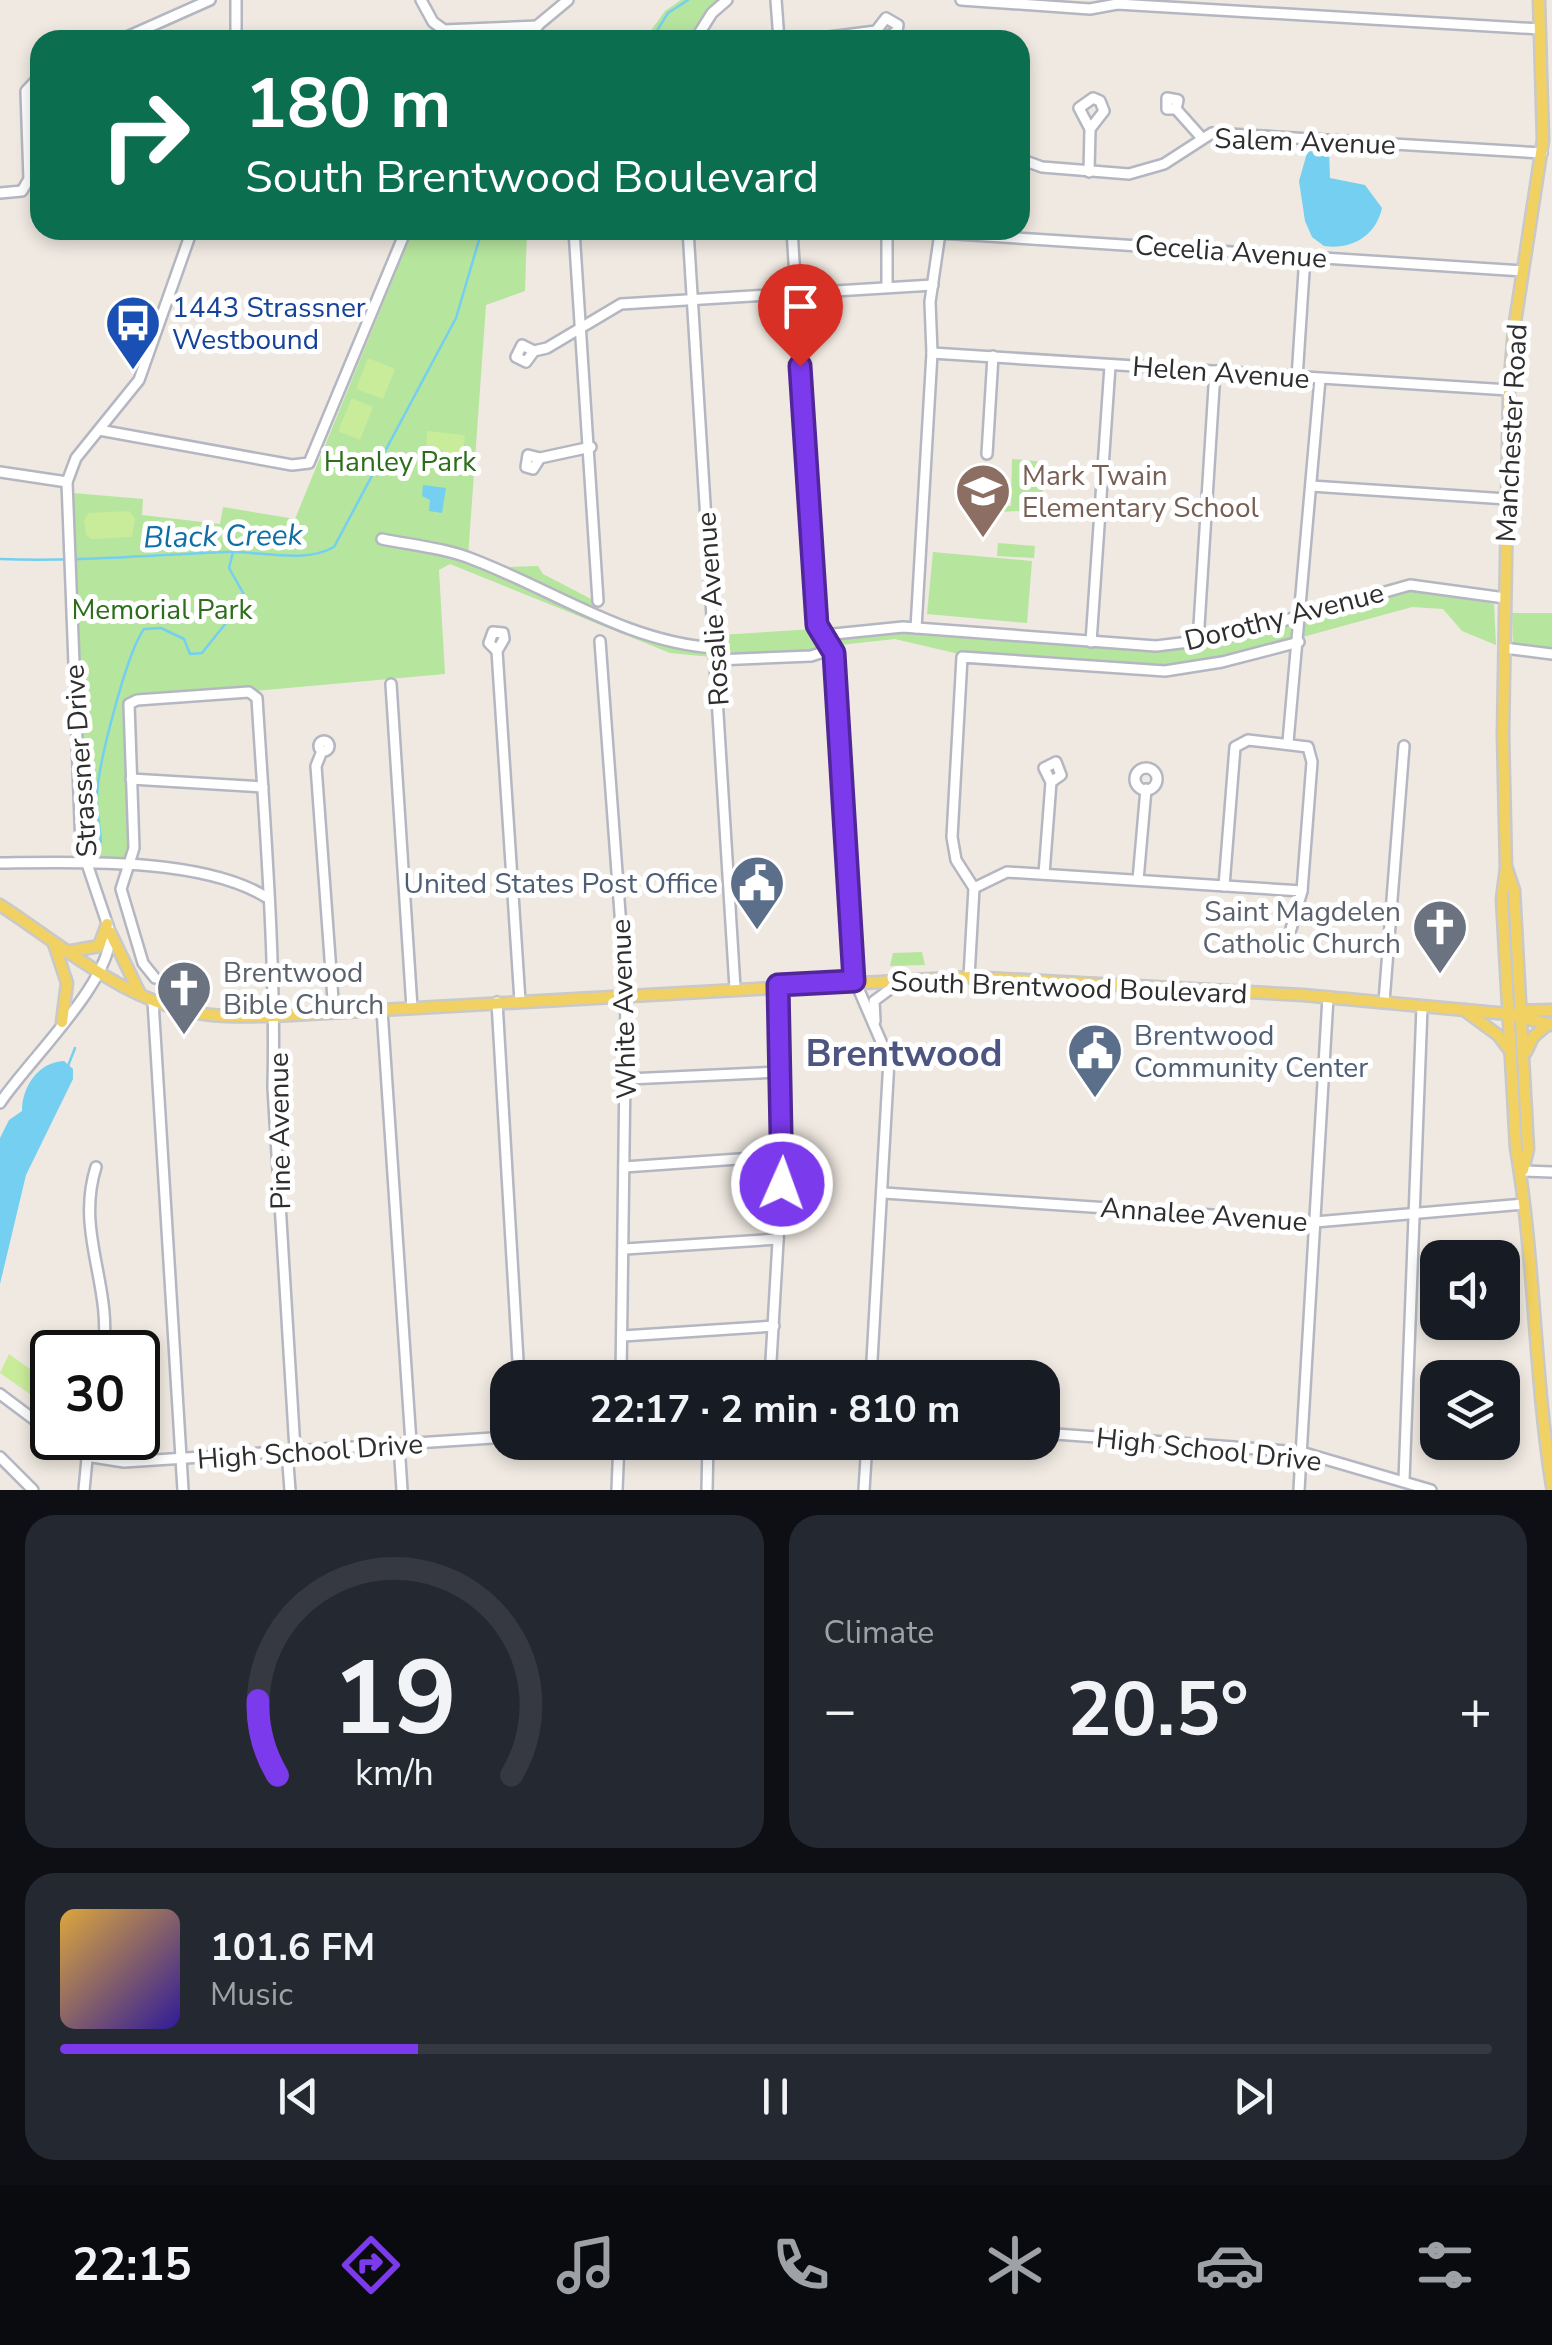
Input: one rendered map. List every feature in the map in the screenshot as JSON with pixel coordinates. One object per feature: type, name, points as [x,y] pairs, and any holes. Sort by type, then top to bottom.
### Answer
[{"type":"main road","name":"Manchester Road","points":[[1523,1171],[1516,1148],[1502,899],[1506,868],[1504,648],[1509,390],[1542,153],[1539,0]]},
{"type":"main road","name":"Manchester Road","points":[[1506,868],[1514,890],[1524,1058],[1528,1149],[1523,1171],[1524,1204],[1552,1486]]},
{"type":"main road","name":"South Brentwood Boulevard","points":[[0,905],[98,973],[153,1001],[209,1015],[334,1013],[968,977],[1328,998],[1521,1015],[1552,1010]]},
{"type":"main road","points":[[66,952],[99,946],[108,928]]},
{"type":"main road","points":[[108,928],[141,995]]},
{"type":"main road","points":[[54,943],[68,983],[62,1022]]},
{"type":"main road","points":[[1464,1010],[1492,1030],[1511,1052]]},
{"type":"main road","name":"South Brentwood Boulevard","points":[[1521,1015],[1550,1025]]},
{"type":"main road","points":[[1524,1058],[1530,1041],[1550,1025]]},
{"type":"street","points":[[142,30],[210,0]]},
{"type":"street","points":[[236,0],[236,30]]},
{"type":"street","points":[[421,0],[433,22],[444,30],[538,26]]},
{"type":"street","points":[[533,30],[568,0]]},
{"type":"street","points":[[701,30],[727,0]]},
{"type":"street","points":[[776,0],[778,30]]},
{"type":"street","points":[[962,0],[1090,9],[1117,4],[1240,5],[1540,29]]},
{"type":"street","points":[[0,194],[22,191],[30,179],[26,91],[30,87]]},
{"type":"street","points":[[1176,109],[1200,137]]},
{"type":"street","points":[[1088,172],[1090,129]]},
{"type":"street","name":"Salem Avenue","points":[[1030,163],[1129,174],[1152,169],[1212,132],[1542,153]]},
{"type":"street","name":"Cecelia Avenue","points":[[1030,239],[1523,272]]},
{"type":"street","points":[[0,472],[67,482],[72,465],[143,369],[188,240]]},
{"type":"street","points":[[100,430],[292,465],[309,463],[402,240]]},
{"type":"street","points":[[575,240],[598,601]]},
{"type":"street","name":"Rosalie Avenue","points":[[688,240],[735,988]]},
{"type":"street","points":[[793,240],[817,625],[833,649],[854,981],[889,1060],[872,1360]]},
{"type":"street","points":[[887,240],[887,288]]},
{"type":"street","name":"Cecelia Avenue","points":[[933,285],[939,240]]},
{"type":"street","points":[[1297,378],[1305,256]]},
{"type":"street","points":[[534,351],[548,348],[622,304],[933,285],[916,628]]},
{"type":"street","name":"Helen Avenue","points":[[932,353],[1509,390]]},
{"type":"street","points":[[987,454],[992,356]]},
{"type":"street","points":[[1091,642],[1110,366]]},
{"type":"street","points":[[1198,642],[1216,371]]},
{"type":"street","points":[[1288,742],[1320,378]]},
{"type":"street","points":[[540,458],[591,446]]},
{"type":"street","name":"Strassner Drive","points":[[67,482],[79,820],[87,866],[108,928]]},
{"type":"street","points":[[1312,486],[1507,499]]},
{"type":"street","points":[[382,539],[468,557],[602,620],[663,641],[716,648]]},
{"type":"street","name":"Dorothy Avenue","points":[[824,635],[916,628],[1156,646],[1198,642],[1410,585],[1505,598]]},
{"type":"street","name":"White Avenue","points":[[600,641],[626,995],[622,1360]]},
{"type":"street","points":[[968,977],[974,888],[956,860],[952,837],[962,657],[1166,671],[1203,666],[1298,642]]},
{"type":"street","points":[[1504,648],[1552,654]]},
{"type":"street","points":[[716,660],[811,656],[833,649]]},
{"type":"street","points":[[498,650],[520,1001]]},
{"type":"street","points":[[391,684],[412,1008]]},
{"type":"street","name":"Pine Avenue","points":[[131,779],[128,712],[136,700],[254,694],[274,1016],[273,1088],[290,1490]]},
{"type":"street","points":[[1224,886],[1235,747],[1248,740],[1308,747],[1312,758],[1302,891],[1291,929]]},
{"type":"street","points":[[1384,1002],[1404,746]]},
{"type":"street","points":[[322,751],[316,766],[334,1013]]},
{"type":"street","points":[[155,978],[143,963],[121,894],[130,864],[131,779],[262,787]]},
{"type":"street","points":[[1044,874],[1052,782]]},
{"type":"street","points":[[1138,880],[1146,790]]},
{"type":"street","points":[[0,863],[130,864],[247,885],[266,897]]},
{"type":"street","points":[[974,888],[1000,873],[1302,891]]},
{"type":"street","points":[[247,885],[267,875]]},
{"type":"street","points":[[2,1097],[98,973],[107,956],[108,928]]},
{"type":"street","points":[[875,1024],[874,1001],[904,980]]},
{"type":"street","points":[[771,1360],[783,1156],[778,985]]},
{"type":"street","points":[[1299,1490],[1328,998]]},
{"type":"street","points":[[153,1001],[183,1490]]},
{"type":"street","points":[[497,1002],[518,1360]]},
{"type":"street","points":[[1404,1480],[1422,1006]]},
{"type":"street","points":[[382,1010],[411,1443]]},
{"type":"street","points":[[628,1079],[778,1072]]},
{"type":"street","points":[[624,1167],[783,1156]]},
{"type":"street","points":[[96,1167],[88,1198],[87,1225],[104,1304],[103,1330]]},
{"type":"street","points":[[1523,1171],[1552,1172]]},
{"type":"street","name":"Annalee Avenue","points":[[884,1193],[1315,1222],[1524,1204]]},
{"type":"street","points":[[625,1249],[778,1239]]},
{"type":"street","points":[[623,1336],[774,1326]]},
{"type":"street","points":[[0,1394],[30,1416]]},
{"type":"street","name":"High School Drive","points":[[1060,1434],[1302,1452],[1431,1490]]},
{"type":"street","name":"High School Drive","points":[[111,1460],[182,1460],[490,1438]]},
{"type":"street","points":[[399,1444],[402,1490]]},
{"type":"street","points":[[0,1457],[33,1490]]},
{"type":"street","points":[[84,1490],[86,1460]]},
{"type":"street","points":[[617,1490],[618,1460]]},
{"type":"street","points":[[707,1490],[708,1460]]},
{"type":"street","points":[[864,1490],[866,1460]]},
{"type":"green space","points":[[681,0],[723,0],[698,30],[651,30],[665,11]]},
{"type":"green space","points":[[409,240],[527,240],[525,291],[486,305],[468,557],[438,550],[439,555],[482,568],[538,566],[543,574],[593,600],[598,616],[663,638],[699,643],[720,635],[813,629],[821,639],[916,632],[1170,650],[1237,637],[1413,589],[1494,604],[1496,645],[1462,631],[1443,609],[1412,607],[1226,658],[1173,667],[959,654],[895,639],[822,647],[818,651],[711,657],[670,653],[450,564],[439,570],[445,674],[131,702],[130,863],[87,866],[81,846],[70,545],[73,493],[143,499],[142,515],[220,524],[223,507],[295,519]]},
{"type":"green space","points":[[368,358],[395,369],[383,399],[356,389]]},
{"type":"green space","points":[[352,398],[373,407],[360,440],[338,431]]},
{"type":"green space","points":[[427,431],[465,435],[461,469],[441,467],[443,450],[426,448]]},
{"type":"green space","points":[[1012,459],[1045,462],[1041,510],[998,512],[998,505],[1011,506]]},
{"type":"green space","points":[[129,511],[135,518],[132,537],[91,539],[86,535],[84,520],[89,513]]},
{"type":"green space","points":[[998,543],[1035,546],[1034,558],[997,556]]},
{"type":"green space","points":[[933,552],[1032,561],[1027,623],[927,614]]},
{"type":"green space","points":[[1512,613],[1552,613],[1552,651],[1513,644]]},
{"type":"green space","points":[[922,952],[925,965],[890,966],[893,953]]},
{"type":"green space","points":[[9,1354],[30,1369],[30,1394],[0,1373]]},
{"type":"water","points":[[1315,149],[1329,151],[1330,178],[1365,185],[1382,208],[1369,233],[1354,243],[1324,246],[1312,237],[1305,221],[1299,181],[1307,153]]},
{"type":"water","points":[[423,485],[446,488],[442,513],[429,511],[430,500],[422,496]]},
{"type":"water","points":[[64,1061],[73,1069],[73,1079],[26,1175],[0,1284],[0,1138],[9,1120],[22,1111],[33,1077],[46,1066]]},
{"type":"waterway","name":"Black Creek","points":[[657,30],[668,13],[688,0]]},
{"type":"waterway","name":"Black Creek","points":[[0,559],[227,552],[296,556],[334,547],[456,318],[479,240]]},
{"type":"waterway","points":[[101,842],[97,807],[102,759],[137,641],[144,629],[161,628],[184,639],[190,654],[202,653],[246,598],[229,568],[233,552]]},
{"type":"waterway","points":[[68,1066],[75,1048]]},
{"type":"place","name":"1443 Strassner Westbound","points":[[133,372]]},
{"type":"place","name":"Mark Twain Elementary School","points":[[983,540]]},
{"type":"place","name":"United States Post Office","points":[[757,932]]},
{"type":"place","name":"Saint Magdelen Catholic Church","points":[[1440,976]]},
{"type":"place","name":"Brentwood Bible Church","points":[[184,1037]]},
{"type":"place","name":"Brentwood Community Center","points":[[1095,1100]]},
{"type":"district","name":"Brentwood","points":[[904,1053]]},
{"type":"route","points":[[782,1184],[778,985],[854,981],[834,653],[817,625],[800,366]]},
{"type":"park label","name":"Hanley Park","points":[[400,461]]},
{"type":"park label","name":"Memorial Park","points":[[162,609]]}]
